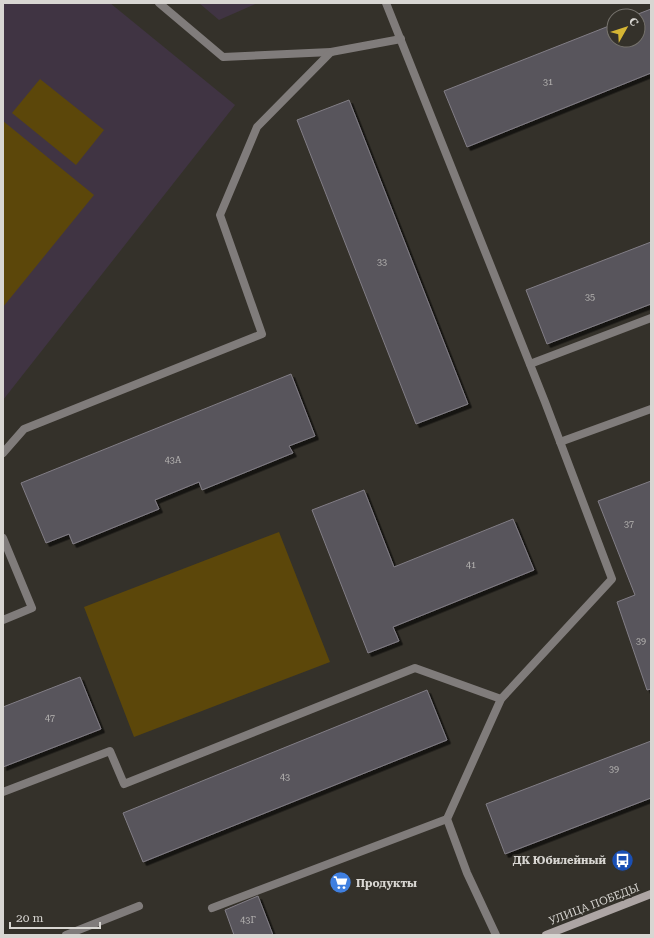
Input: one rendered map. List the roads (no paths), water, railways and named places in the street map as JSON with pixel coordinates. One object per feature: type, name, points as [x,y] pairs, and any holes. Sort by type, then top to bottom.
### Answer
[{"type":"main road","name":"УЛИЦА ПОБЕДЫ","points":[[546,935],[651,894]]},
{"type":"lane","points":[[159,3],[223,57],[331,52],[401,39]]},
{"type":"lane","points":[[212,908],[446,819],[501,699],[612,579],[530,364],[388,4]]},
{"type":"lane","points":[[3,453],[24,429],[262,334],[220,215],[257,127],[331,52]]},
{"type":"lane","points":[[530,364],[651,318]]},
{"type":"lane","points":[[560,442],[651,409]]},
{"type":"lane","points":[[3,538],[32,608],[3,620]]},
{"type":"lane","points":[[3,792],[110,751],[124,784],[415,668],[501,699]]},
{"type":"lane","points":[[446,819],[467,872],[496,935]]},
{"type":"lane","points":[[66,935],[139,906]]},
{"type":"place","name":"ДК Юбилейный","points":[[622,860]]},
{"type":"place","name":"Продукты","points":[[341,883]]}]
